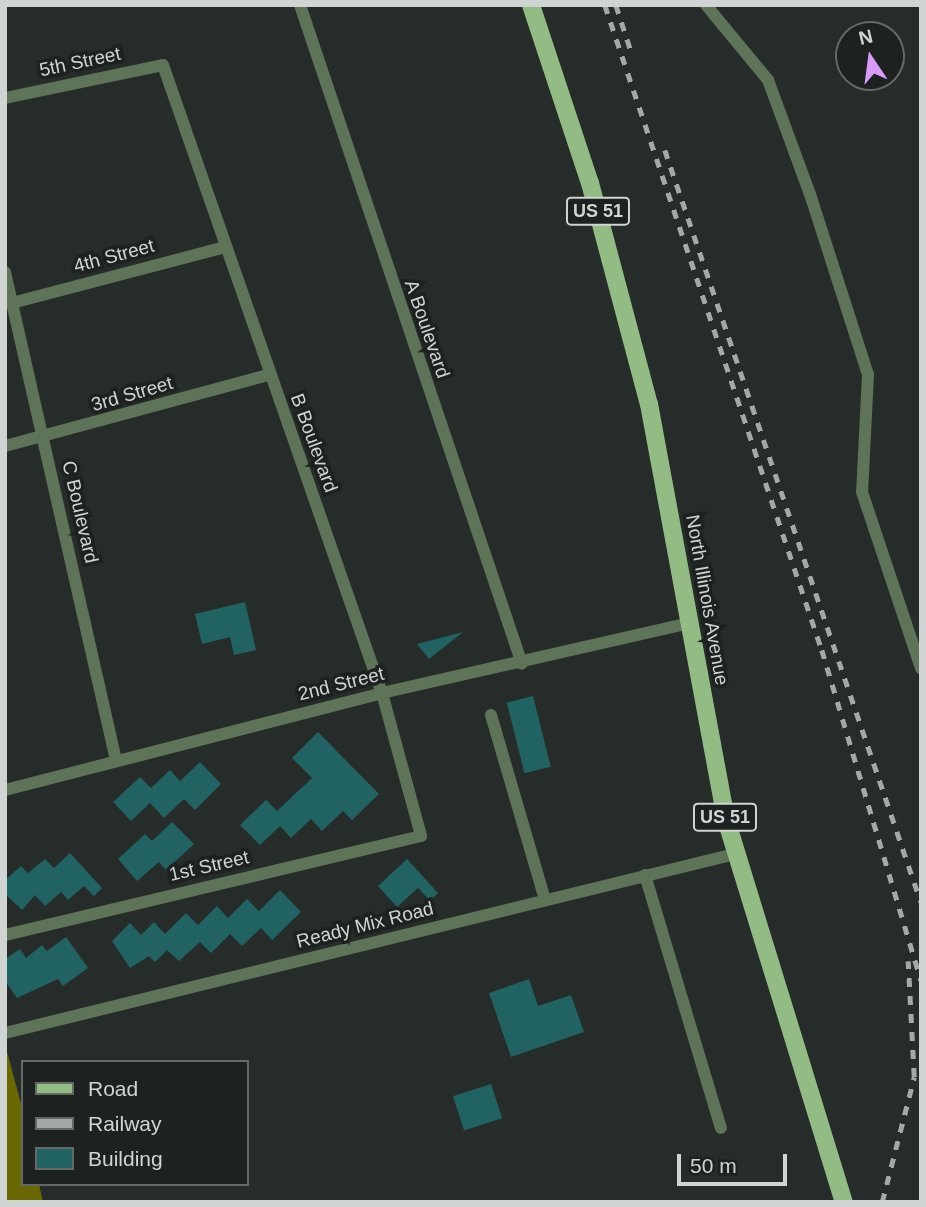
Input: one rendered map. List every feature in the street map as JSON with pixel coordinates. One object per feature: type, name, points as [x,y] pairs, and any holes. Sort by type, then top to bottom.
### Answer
[{"type":"main road","name":"North Illinois Avenue","points":[[531,5],[627,315],[735,854],[844,1202]]},
{"type":"street","name":"A Boulevard","points":[[300,5],[522,664]]},
{"type":"street","points":[[706,5],[768,79],[810,194],[868,375],[862,492],[921,668]]},
{"type":"street","name":"5th Street","points":[[5,98],[163,65]]},
{"type":"street","name":"B Boulevard","points":[[163,65],[382,693],[421,836]]},
{"type":"street","name":"4th Street","points":[[12,303],[226,247]]},
{"type":"street","name":"C Boulevard","points":[[5,272],[116,760]]},
{"type":"street","name":"3rd Street","points":[[5,446],[44,439],[269,375]]},
{"type":"street","name":"2nd Street","points":[[5,790],[382,693],[522,664],[689,623]]},
{"type":"street","points":[[491,715],[545,900]]},
{"type":"street","name":"1st Street","points":[[5,935],[421,836]]},
{"type":"street","name":"Ready Mix Road","points":[[5,1033],[735,854]]},
{"type":"street","points":[[645,875],[721,1128]]},
{"type":"shaded area","points":[[5,1044],[21,1104],[21,1186],[39,1186],[43,1202],[5,1202]]},
{"type":"building","points":[[245,602],[256,650],[234,655],[230,637],[202,644],[195,614]]},
{"type":"building","points":[[463,632],[429,659],[417,644]]},
{"type":"building","points":[[533,696],[551,767],[524,773],[507,703]]},
{"type":"building","points":[[318,732],[379,794],[352,820],[343,811],[322,831],[311,819],[291,838],[280,826],[260,845],[240,825],[266,800],[277,811],[312,778],[292,758]]},
{"type":"building","points":[[200,762],[221,784],[195,810],[184,799],[164,818],[150,803],[131,821],[113,802],[140,777],[151,788],[170,770],[180,781]]},
{"type":"building","points":[[172,822],[194,844],[166,870],[159,862],[137,881],[118,859],[145,834],[152,841]]},
{"type":"building","points":[[70,853],[102,888],[94,896],[84,886],[68,900],[61,892],[45,906],[35,895],[22,910],[5,894],[5,880],[21,866],[28,873],[45,859],[54,868]]},
{"type":"building","points":[[407,859],[438,893],[430,901],[418,888],[397,907],[378,886]]},
{"type":"building","points":[[280,890],[301,912],[272,940],[261,928],[242,946],[230,934],[211,953],[200,942],[179,961],[167,950],[155,962],[149,956],[130,968],[112,941],[130,923],[141,935],[154,922],[165,934],[186,913],[198,925],[217,906],[228,918],[247,899],[259,911]]},
{"type":"building","points":[[66,937],[88,968],[63,986],[58,979],[17,998],[5,981],[5,959],[20,949],[26,958],[42,945],[47,951]]},
{"type":"building","points":[[529,979],[538,1006],[571,995],[584,1032],[511,1057],[489,993]]},
{"type":"building","points":[[491,1084],[502,1118],[464,1131],[453,1096]]},
{"type":"railway","points":[[605,5],[822,650],[921,980]]},
{"type":"railway","points":[[616,5],[632,54]]},
{"type":"railway","points":[[665,150],[921,902]]},
{"type":"railway","points":[[882,1202],[914,1077],[908,961]]}]
